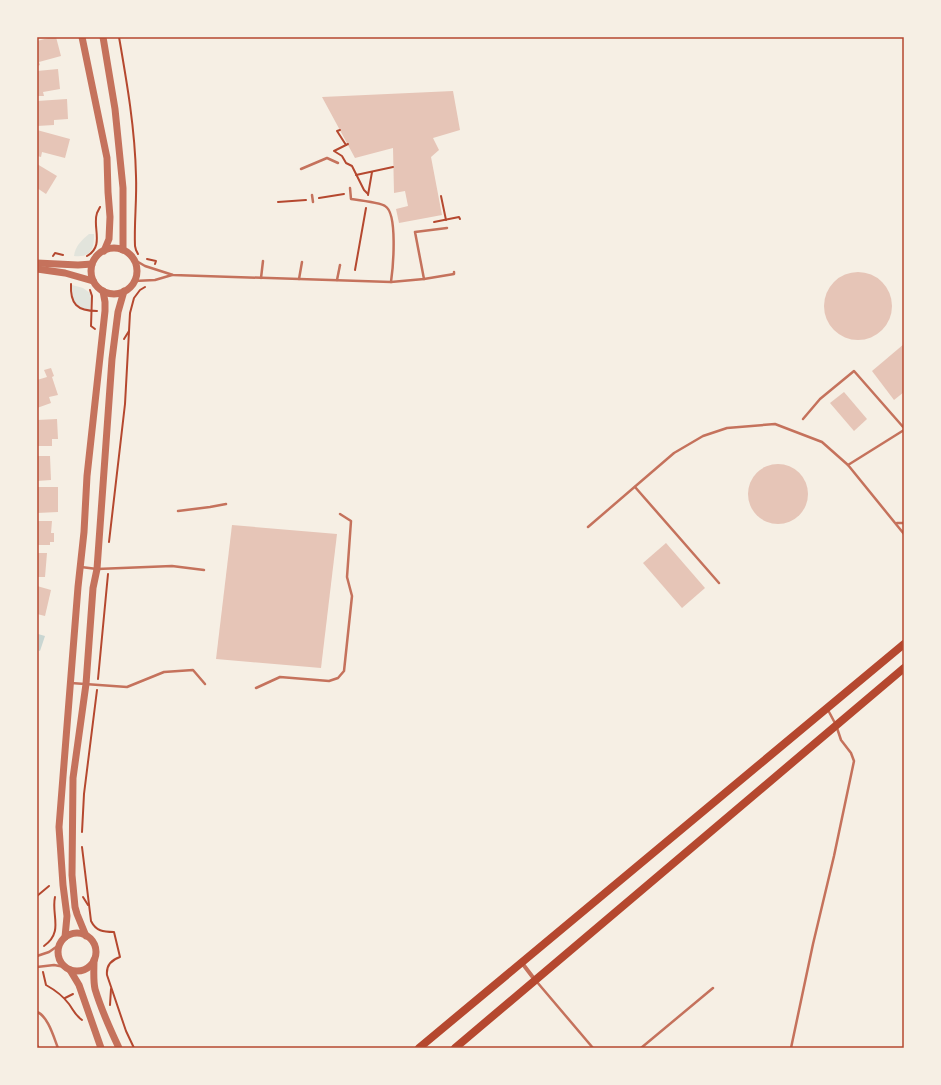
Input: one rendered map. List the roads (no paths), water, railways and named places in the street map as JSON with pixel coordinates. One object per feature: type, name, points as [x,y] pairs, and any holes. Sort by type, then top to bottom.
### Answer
[{"type":"main road","points":[[419,1048],[904,644]]},
{"type":"main road","points":[[455,1048],[904,668]]},
{"type":"street","points":[[82,37],[107,158],[110,217],[109,239],[104,251]]},
{"type":"street","points":[[103,37],[115,109],[123,188],[122,250]]},
{"type":"street","points":[[110,249],[122,250],[133,259],[136,266],[136,274],[130,287],[117,294],[110,294],[103,291],[93,281],[91,275],[92,264],[99,254],[104,251],[110,249]]},
{"type":"street","points":[[37,263],[78,265],[92,264]]},
{"type":"street","points":[[37,270],[65,273],[93,281]]},
{"type":"street","points":[[65,937],[67,916],[63,885],[59,827],[70,682],[84,532],[87,476],[105,311],[103,291]]},
{"type":"street","points":[[86,936],[75,907],[72,875],[73,778],[86,684],[93,588],[97,569],[112,359],[118,312],[124,291]]},
{"type":"street","points":[[75,933],[86,936],[91,939],[96,949],[96,955],[91,965],[87,969],[76,971],[61,963],[58,952],[59,946],[65,937],[75,933]]},
{"type":"street","points":[[94,960],[95,988],[107,1024],[119,1048]]},
{"type":"street","points":[[522,963],[536,980]]},
{"type":"street","points":[[68,968],[79,985],[101,1048]]},
{"type":"lane","points":[[301,169],[327,158],[338,163]]},
{"type":"lane","points":[[350,188],[351,199],[385,205],[390,211],[393,221],[394,257],[391,282]]},
{"type":"lane","points":[[312,195],[313,202]]},
{"type":"lane","points":[[424,279],[416,232],[447,228]]},
{"type":"lane","points":[[133,259],[145,266],[173,274],[261,278],[391,282],[424,279],[454,274],[454,272]]},
{"type":"lane","points":[[261,278],[263,261]]},
{"type":"lane","points":[[299,279],[302,262]]},
{"type":"lane","points":[[338,280],[340,265]]},
{"type":"lane","points":[[134,281],[155,280],[173,274]]},
{"type":"lane","points":[[803,419],[820,399],[854,371],[904,429],[848,465]]},
{"type":"lane","points":[[588,527],[674,453],[703,436],[727,428],[775,424],[822,442],[848,465],[904,534]]},
{"type":"lane","points":[[635,487],[719,583]]},
{"type":"lane","points":[[178,511],[226,504]]},
{"type":"lane","points":[[256,688],[280,677],[329,681],[338,678],[344,670],[352,596],[346,577],[351,521],[340,514]]},
{"type":"lane","points":[[896,523],[904,523]]},
{"type":"lane","points":[[80,567],[108,569],[172,566],[204,570]]},
{"type":"lane","points":[[70,682],[127,687],[164,672],[193,670],[205,684]]},
{"type":"lane","points":[[790,1048],[854,761],[853,757],[841,740],[836,725],[827,708]]},
{"type":"lane","points":[[37,956],[49,952],[59,946]]},
{"type":"lane","points":[[37,967],[54,965],[68,968]]},
{"type":"lane","points":[[536,980],[593,1048]]},
{"type":"lane","points":[[641,1048],[713,988]]},
{"type":"lane","points":[[37,1012],[41,1013],[45,1019],[58,1048]]}]
